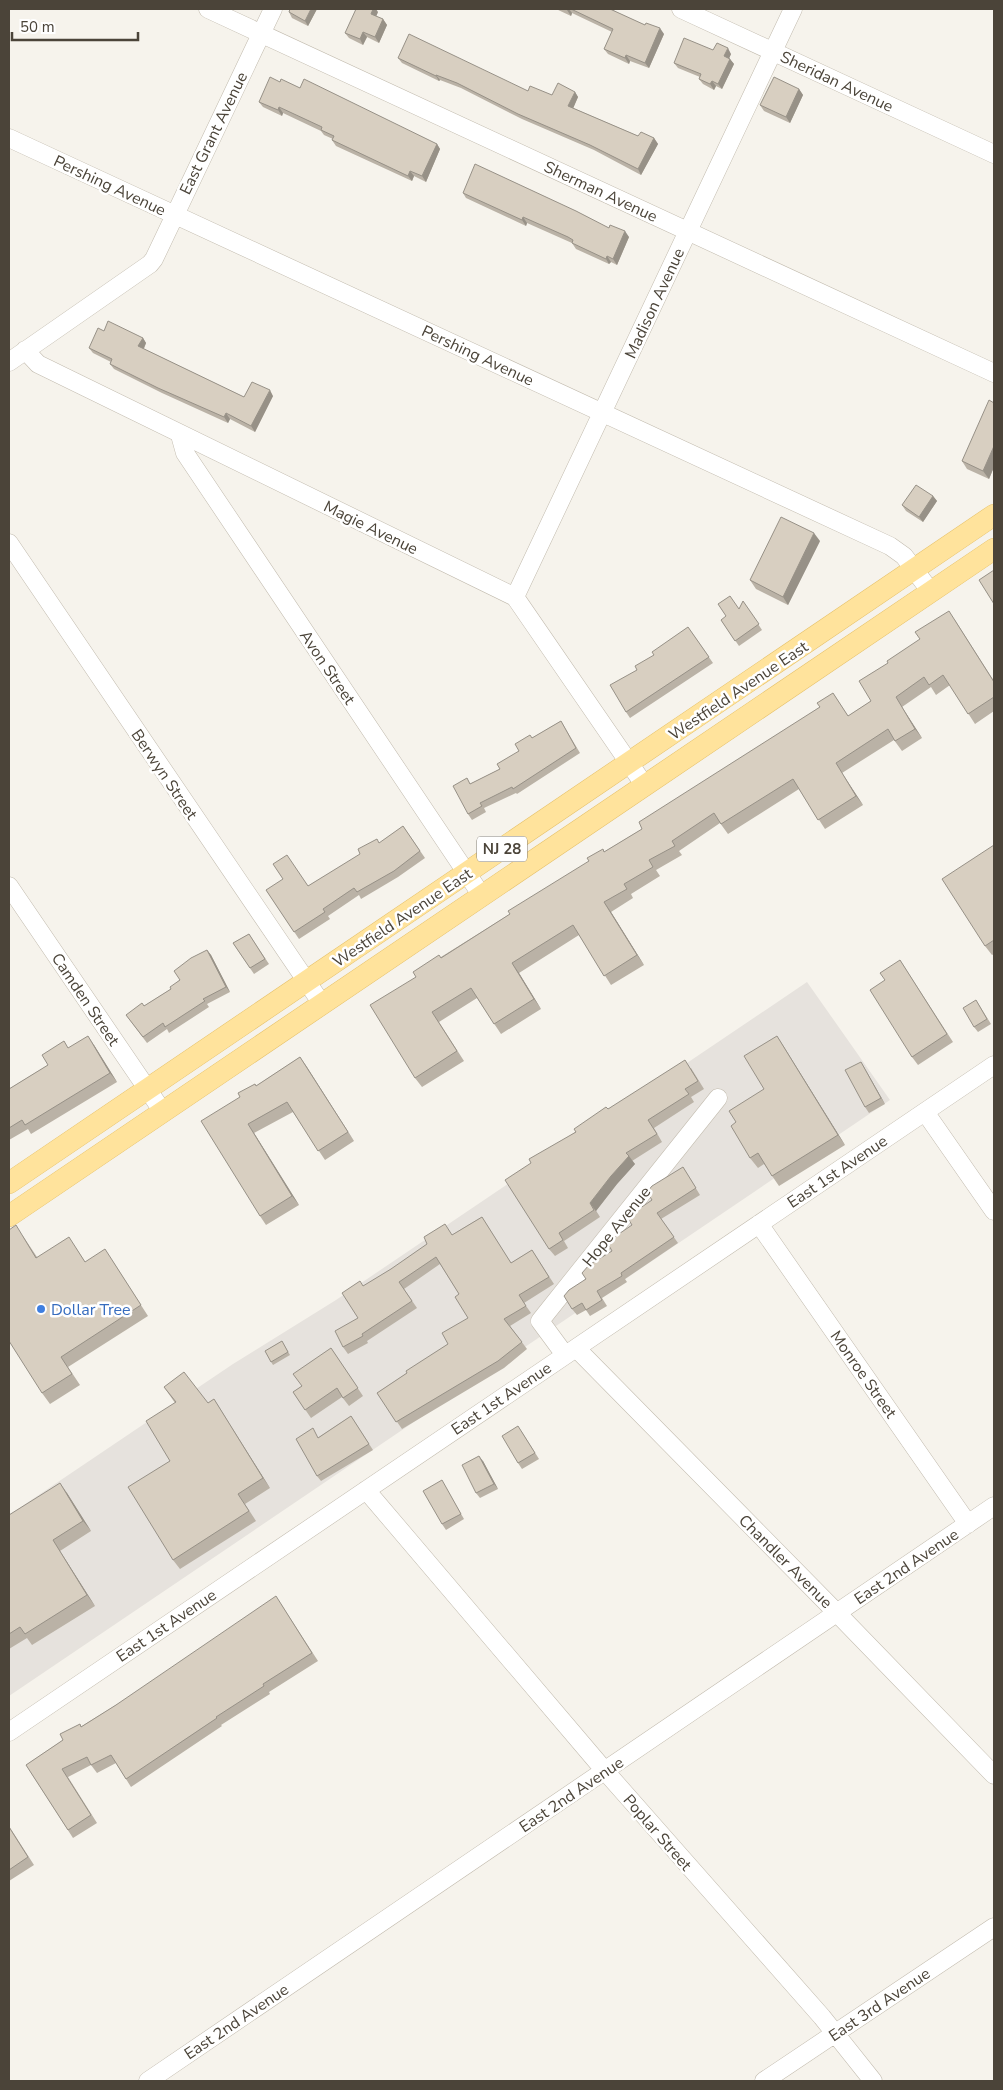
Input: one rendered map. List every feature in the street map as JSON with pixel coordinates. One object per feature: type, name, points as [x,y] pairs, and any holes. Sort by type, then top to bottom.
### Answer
[{"type":"main road","name":"Westfield Avenue East","points":[[9,1183],[994,516]]},
{"type":"main road","name":"Westfield Avenue East","points":[[9,1216],[994,549]]},
{"type":"main road","points":[[773,666],[788,688]]},
{"type":"street","name":"Sherman Avenue","points":[[208,9],[994,373]]},
{"type":"street","name":"East Grant Avenue","points":[[9,362],[150,264],[273,9]]},
{"type":"street","name":"Sheridan Avenue","points":[[681,9],[994,154]]},
{"type":"street","name":"Madison Avenue","points":[[514,597],[793,9]]},
{"type":"street","name":"Pershing Avenue","points":[[9,138],[890,546],[904,556],[931,592]]},
{"type":"street","name":"Magie Avenue","points":[[25,350],[38,364],[514,597],[645,786]]},
{"type":"street","name":"Avon Street","points":[[180,435],[185,453],[482,896]]},
{"type":"street","name":"Berwyn Street","points":[[9,543],[322,1004]]},
{"type":"street","name":"Camden Street","points":[[9,886],[163,1112]]},
{"type":"street","name":"East 1st Avenue","points":[[9,1732],[994,1064]]},
{"type":"street","name":"Hope Avenue","points":[[570,1351],[540,1321],[718,1098]]},
{"type":"street","points":[[925,1112],[994,1211]]},
{"type":"street","name":"Monroe Street","points":[[759,1224],[968,1524]]},
{"type":"street","name":"Chandler Avenue","points":[[570,1351],[837,1613],[994,1775]]},
{"type":"street","name":"Poplar Street","points":[[366,1490],[605,1771],[834,2033],[873,2081]]},
{"type":"street","name":"East 2nd Avenue","points":[[148,2081],[994,1506]]},
{"type":"street","name":"East 3rd Avenue","points":[[764,2081],[994,1927]]},
{"type":"shaded area","points":[[807,982],[890,1100],[9,1696],[9,1515],[233,1364],[336,1300]]},
{"type":"building","points":[[290,9],[311,9],[305,21],[289,12]]},
{"type":"building","points":[[356,9],[373,9],[371,14],[383,19],[375,37],[363,32],[360,39],[345,33]]},
{"type":"building","points":[[571,9],[610,9],[645,25],[646,23],[660,28],[645,63],[626,55],[625,58],[604,49],[613,29]]},
{"type":"building","points":[[409,34],[528,91],[530,86],[552,95],[558,83],[575,92],[568,106],[638,136],[641,132],[654,138],[638,169],[590,145],[518,114],[457,83],[436,76],[398,58]]},
{"type":"building","points":[[684,38],[713,50],[717,43],[728,48],[724,56],[730,59],[718,84],[712,81],[710,84],[699,79],[701,74],[674,63]]},
{"type":"building","points":[[270,77],[280,82],[281,79],[300,88],[304,79],[437,144],[422,176],[410,171],[408,176],[332,140],[334,136],[321,130],[322,127],[279,107],[278,110],[259,102]]},
{"type":"building","points":[[774,77],[799,89],[786,117],[760,105]]},
{"type":"building","points":[[475,164],[609,228],[610,225],[625,231],[613,259],[607,256],[606,259],[572,243],[573,240],[568,237],[523,217],[522,220],[463,193]]},
{"type":"building","points":[[108,321],[143,338],[138,346],[244,397],[252,382],[270,390],[251,426],[226,413],[224,417],[158,388],[110,364],[112,359],[89,348],[98,328],[104,331]]},
{"type":"building","points":[[989,400],[994,403],[994,446],[983,471],[962,461]]},
{"type":"building","points":[[916,485],[933,496],[919,517],[902,505]]},
{"type":"building","points":[[781,517],[814,533],[783,597],[750,580]]},
{"type":"building","points":[[994,570],[994,604],[979,580]]},
{"type":"building","points":[[730,596],[739,609],[743,601],[759,624],[735,641],[721,620],[726,616],[718,604]]},
{"type":"building","points":[[949,611],[994,682],[994,697],[968,714],[943,675],[929,685],[924,677],[896,697],[915,729],[895,741],[888,729],[836,763],[856,796],[818,820],[793,779],[721,824],[714,813],[672,841],[675,846],[649,860],[653,867],[624,884],[627,889],[604,902],[637,955],[604,976],[573,925],[512,963],[534,999],[494,1024],[471,988],[432,1012],[457,1051],[415,1078],[370,1005],[416,977],[413,972],[439,955],[441,958],[510,914],[508,911],[589,861],[587,858],[603,849],[604,852],[642,829],[639,822],[820,707],[817,703],[833,693],[848,716],[871,701],[859,681],[888,663],[887,661],[920,639],[915,632]]},
{"type":"building","points":[[688,627],[709,657],[626,712],[610,685],[637,670],[635,666],[654,655],[652,652]]},
{"type":"building","points":[[561,721],[576,748],[513,789],[512,787],[480,803],[482,806],[468,814],[453,786],[467,778],[470,784],[500,769],[497,764],[519,751],[515,744],[530,735],[532,738]]},
{"type":"building","points":[[403,826],[420,851],[394,871],[357,892],[354,888],[323,909],[325,912],[294,932],[266,890],[283,879],[273,864],[287,855],[308,886],[360,854],[358,849],[377,839],[379,843]]},
{"type":"building","points":[[994,845],[994,940],[985,946],[942,879]]},
{"type":"building","points":[[249,934],[265,959],[250,968],[233,943]]},
{"type":"building","points":[[207,950],[226,987],[203,999],[205,1001],[165,1027],[163,1023],[143,1037],[126,1015],[142,1003],[144,1006],[171,989],[170,987],[180,980],[174,971],[191,958]]},
{"type":"building","points":[[900,960],[947,1034],[912,1057],[870,990],[885,980],[880,973]]},
{"type":"building","points":[[976,1000],[987,1019],[974,1027],[963,1008]]},
{"type":"building","points":[[88,1036],[110,1073],[25,1125],[22,1120],[9,1128],[9,1089],[48,1065],[42,1055],[64,1041],[68,1048]]},
{"type":"building","points":[[777,1036],[838,1135],[772,1176],[758,1153],[750,1158],[731,1126],[736,1122],[729,1111],[764,1089],[744,1056]]},
{"type":"building","points":[[300,1057],[348,1132],[318,1151],[287,1102],[248,1124],[292,1196],[260,1216],[201,1121],[240,1097],[238,1093],[255,1084],[256,1086]]},
{"type":"building","points":[[685,1060],[698,1081],[685,1089],[689,1094],[648,1120],[657,1134],[626,1153],[629,1156],[590,1203],[594,1210],[559,1233],[563,1240],[549,1249],[505,1180],[531,1163],[529,1159],[576,1132],[574,1129],[606,1107],[608,1109]]},
{"type":"building","points":[[861,1062],[881,1098],[865,1107],[845,1070]]},
{"type":"building","points":[[683,1167],[696,1188],[657,1213],[674,1237],[621,1273],[622,1276],[597,1291],[602,1300],[586,1310],[582,1303],[572,1309],[564,1296],[569,1290],[586,1279],[582,1273],[589,1265],[612,1251],[607,1242],[632,1225],[627,1217],[652,1200],[647,1192],[652,1186]]},
{"type":"building","points":[[482,1217],[511,1263],[532,1250],[549,1277],[519,1295],[526,1306],[504,1319],[522,1342],[498,1361],[396,1422],[377,1393],[407,1373],[406,1371],[448,1344],[442,1333],[468,1318],[455,1297],[459,1294],[436,1257],[399,1282],[412,1301],[362,1334],[363,1336],[343,1347],[335,1331],[358,1318],[342,1293],[360,1281],[363,1286],[391,1269],[427,1244],[424,1237],[445,1224],[452,1235]]},
{"type":"building","points":[[16,1225],[36,1258],[69,1237],[85,1262],[105,1249],[141,1305],[61,1357],[72,1374],[42,1393],[9,1341],[9,1230]]},
{"type":"building","points":[[282,1341],[288,1352],[271,1362],[265,1351]]},
{"type":"building","points":[[331,1348],[358,1388],[343,1398],[337,1388],[305,1410],[293,1392],[302,1386],[293,1374]]},
{"type":"building","points":[[184,1372],[208,1403],[214,1399],[263,1478],[238,1494],[249,1511],[173,1560],[128,1487],[170,1461],[146,1421],[176,1402],[164,1387]]},
{"type":"building","points":[[351,1416],[369,1444],[317,1476],[296,1439],[313,1428],[318,1438]]},
{"type":"building","points":[[518,1426],[535,1453],[518,1463],[502,1436]]},
{"type":"building","points":[[479,1456],[494,1484],[476,1493],[462,1465]]},
{"type":"building","points":[[442,1480],[461,1514],[442,1524],[423,1491]]},
{"type":"building","points":[[60,1483],[83,1521],[53,1540],[87,1595],[25,1634],[20,1627],[9,1634],[9,1515]]},
{"type":"building","points":[[276,1596],[312,1653],[263,1684],[264,1686],[126,1779],[111,1755],[91,1765],[87,1757],[62,1769],[91,1815],[68,1830],[26,1765],[63,1740],[60,1734],[80,1724],[81,1727],[116,1705]]},
{"type":"building","points":[[9,1827],[28,1857],[9,1870]]},
{"type":"place","name":"Dollar Tree","points":[[41,1309]]}]
